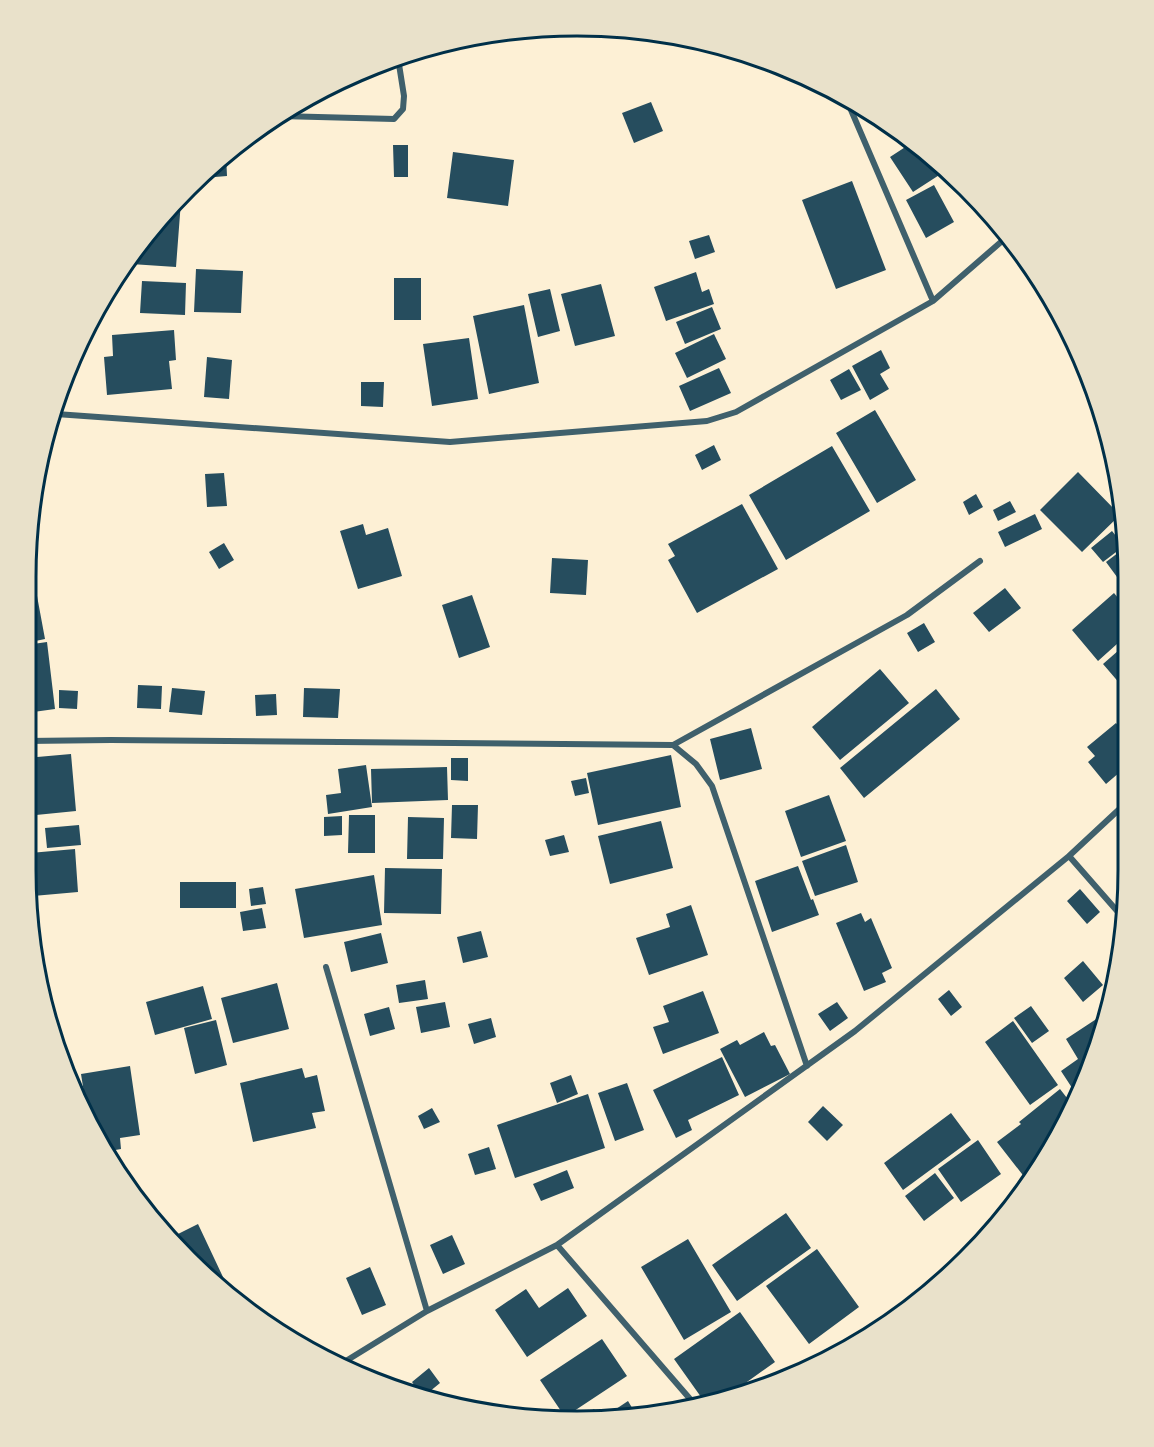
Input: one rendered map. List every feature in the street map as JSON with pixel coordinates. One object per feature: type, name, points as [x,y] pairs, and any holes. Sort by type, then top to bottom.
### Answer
[{"type":"street","points":[[293,116],[394,119],[403,109],[404,96],[399,66]]},
{"type":"street","points":[[851,110],[933,301]]},
{"type":"street","points":[[61,414],[450,442],[707,421],[736,412],[933,301],[1001,242]]},
{"type":"street","points":[[36,741],[673,745],[907,615],[980,561]]},
{"type":"street","points":[[673,745],[696,764],[712,786],[807,1066]]},
{"type":"street","points":[[347,1359],[427,1311],[557,1245],[864,1024],[1069,856],[1118,810]]},
{"type":"street","points":[[1069,856],[1116,910]]},
{"type":"street","points":[[326,967],[427,1311]]},
{"type":"street","points":[[557,1245],[690,1399]]},
{"type":"building","points":[[651,102],[663,131],[634,143],[622,113]]},
{"type":"building","points":[[393,145],[408,145],[408,177],[394,177]]},
{"type":"building","points":[[905,147],[939,175],[913,192],[890,157]]},
{"type":"building","points":[[453,152],[514,160],[508,206],[447,198]]},
{"type":"building","points":[[226,165],[227,176],[212,177]]},
{"type":"building","points":[[852,181],[886,270],[836,289],[802,200]]},
{"type":"building","points":[[934,185],[954,222],[926,238],[906,200]]},
{"type":"building","points":[[180,209],[176,267],[136,264]]},
{"type":"building","points":[[709,235],[715,252],[695,259],[689,241]]},
{"type":"building","points":[[196,269],[243,271],[241,313],[194,312]]},
{"type":"building","points":[[696,272],[702,292],[709,289],[714,304],[666,321],[654,287]]},
{"type":"building","points":[[394,278],[421,278],[421,320],[394,320]]},
{"type":"building","points":[[142,281],[186,283],[185,315],[140,313]]},
{"type":"building","points":[[601,284],[615,336],[575,346],[561,294]]},
{"type":"building","points":[[550,289],[560,331],[538,337],[528,294]]},
{"type":"building","points":[[524,305],[539,383],[489,394],[473,316]]},
{"type":"building","points":[[712,307],[721,329],[685,344],[676,322]]},
{"type":"building","points":[[174,330],[176,360],[169,361],[172,389],[107,395],[104,357],[113,356],[112,335]]},
{"type":"building","points":[[714,334],[726,359],[687,378],[675,353]]},
{"type":"building","points":[[469,338],[478,399],[432,406],[423,344]]},
{"type":"building","points":[[881,350],[890,368],[880,374],[889,389],[870,400],[852,366]]},
{"type":"building","points":[[207,357],[232,360],[229,399],[204,397]]},
{"type":"building","points":[[719,368],[731,393],[690,411],[679,386]]},
{"type":"building","points":[[849,369],[861,390],[841,400],[830,380]]},
{"type":"building","points":[[361,382],[384,382],[383,407],[361,406]]},
{"type":"building","points":[[875,410],[916,480],[877,503],[836,433]]},
{"type":"building","points":[[714,445],[721,460],[702,470],[695,455]]},
{"type":"building","points":[[832,446],[870,511],[786,560],[749,495]]},
{"type":"building","points":[[1078,472],[1113,508],[1115,520],[1082,552],[1040,510]]},
{"type":"building","points":[[224,473],[227,506],[207,507],[205,474]]},
{"type":"building","points":[[976,494],[983,507],[969,515],[963,502]]},
{"type":"building","points":[[1010,501],[1016,512],[998,521],[993,510]]},
{"type":"building","points":[[742,504],[778,569],[697,613],[668,560],[675,556],[668,544]]},
{"type":"building","points":[[1035,514],[1042,529],[1005,547],[998,532]]},
{"type":"building","points":[[363,524],[366,535],[388,528],[402,576],[358,589],[340,531]]},
{"type":"building","points":[[1112,531],[1116,536],[1117,551],[1103,562],[1091,548]]},
{"type":"building","points":[[224,543],[234,560],[219,569],[209,552]]},
{"type":"building","points":[[1117,553],[1117,577],[1106,562]]},
{"type":"building","points":[[552,558],[588,560],[586,595],[550,593]]},
{"type":"building","points":[[1005,588],[1021,608],[989,632],[973,613]]},
{"type":"building","points":[[36,590],[45,639],[36,641]]},
{"type":"building","points":[[1114,593],[1118,598],[1118,643],[1098,661],[1072,630]]},
{"type":"building","points":[[472,595],[490,647],[459,658],[442,605]]},
{"type":"building","points":[[924,623],[935,642],[918,652],[907,633]]},
{"type":"building","points":[[47,642],[55,709],[36,712],[36,644]]},
{"type":"building","points":[[1118,651],[1118,682],[1103,664]]},
{"type":"building","points":[[880,669],[909,703],[840,760],[812,727]]},
{"type":"building","points":[[138,685],[162,686],[161,709],[137,708]]},
{"type":"building","points":[[172,688],[205,691],[202,715],[169,712]]},
{"type":"building","points":[[304,688],[340,689],[338,718],[303,717]]},
{"type":"building","points":[[936,689],[960,719],[864,798],[840,768]]},
{"type":"building","points":[[59,690],[78,691],[77,709],[59,708]]},
{"type":"building","points":[[276,694],[277,715],[256,716],[255,695]]},
{"type":"building","points":[[1116,723],[1118,726],[1118,774],[1106,784],[1088,762],[1095,756],[1087,747]]},
{"type":"building","points":[[751,728],[762,769],[720,780],[710,739]]},
{"type":"building","points":[[71,754],[76,811],[36,815],[36,757]]},
{"type":"building","points":[[671,755],[681,807],[598,825],[587,773]]},
{"type":"building","points":[[451,758],[468,758],[468,781],[451,780]]},
{"type":"building","points":[[366,765],[372,807],[328,814],[326,795],[341,793],[338,769]]},
{"type":"building","points":[[447,767],[448,800],[372,803],[371,769]]},
{"type":"building","points":[[586,778],[589,793],[575,796],[571,781]]},
{"type":"building","points":[[829,795],[846,841],[801,857],[785,811]]},
{"type":"building","points":[[452,805],[478,805],[477,839],[451,838]]},
{"type":"building","points":[[349,815],[375,815],[375,853],[348,853]]},
{"type":"building","points":[[342,816],[342,835],[324,836],[324,817]]},
{"type":"building","points":[[408,817],[444,818],[443,859],[407,859]]},
{"type":"building","points":[[661,821],[673,868],[610,884],[598,836]]},
{"type":"building","points":[[79,825],[81,845],[47,848],[45,828]]},
{"type":"building","points":[[564,835],[569,852],[550,856],[545,840]]},
{"type":"building","points":[[846,845],[858,882],[815,896],[802,861]]},
{"type":"building","points":[[75,849],[78,892],[37,896],[36,852]]},
{"type":"building","points":[[798,866],[819,915],[772,932],[755,881]]},
{"type":"building","points":[[385,868],[442,869],[441,914],[384,913]]},
{"type":"building","points":[[374,875],[382,925],[304,938],[295,889]]},
{"type":"building","points":[[180,882],[236,882],[236,908],[180,908]]},
{"type":"building","points":[[263,887],[266,904],[251,906],[249,889]]},
{"type":"building","points":[[1080,889],[1100,912],[1087,924],[1067,901]]},
{"type":"building","points":[[691,905],[708,955],[649,975],[636,938],[670,927],[666,914]]},
{"type":"building","points":[[262,908],[266,928],[243,931],[240,912]]},
{"type":"building","points":[[861,913],[865,922],[871,918],[892,968],[882,973],[886,982],[864,991],[836,923]]},
{"type":"building","points":[[481,931],[488,957],[463,963],[457,937]]},
{"type":"building","points":[[381,933],[388,963],[351,972],[344,942]]},
{"type":"building","points":[[1083,961],[1103,985],[1083,1002],[1064,978]]},
{"type":"building","points":[[425,980],[428,999],[399,1003],[396,985]]},
{"type":"building","points":[[277,983],[289,1029],[233,1043],[221,998]]},
{"type":"building","points":[[203,986],[212,1019],[155,1035],[146,1002]]},
{"type":"building","points":[[949,990],[962,1007],[951,1016],[938,999]]},
{"type":"building","points":[[703,991],[719,1033],[663,1054],[653,1027],[669,1022],[663,1006]]},
{"type":"building","points":[[445,1002],[450,1027],[421,1033],[416,1007]]},
{"type":"building","points":[[837,1002],[848,1018],[830,1031],[818,1014]]},
{"type":"building","points":[[1031,1006],[1049,1031],[1032,1043],[1014,1018]]},
{"type":"building","points":[[389,1007],[395,1029],[370,1036],[364,1014]]},
{"type":"building","points":[[491,1018],[496,1037],[474,1044],[468,1024]]},
{"type":"building","points":[[1097,1018],[1072,1088],[1061,1071],[1078,1059],[1066,1039]]},
{"type":"building","points":[[216,1020],[227,1065],[195,1074],[184,1028]]},
{"type":"building","points":[[1013,1021],[1058,1085],[1030,1105],[985,1042]]},
{"type":"building","points":[[764,1032],[771,1046],[775,1045],[790,1074],[745,1097],[720,1049],[737,1040],[740,1045]]},
{"type":"building","points":[[722,1057],[739,1095],[688,1120],[692,1130],[676,1138],[653,1090]]},
{"type":"building","points":[[130,1066],[140,1135],[120,1138],[121,1149],[114,1150],[108,1140],[84,1091],[81,1074]]},
{"type":"building","points":[[302,1068],[305,1078],[317,1075],[325,1111],[312,1113],[316,1128],[253,1142],[240,1083]]},
{"type":"building","points":[[571,1075],[578,1094],[557,1103],[550,1083]]},
{"type":"building","points":[[627,1083],[644,1130],[615,1141],[598,1093]]},
{"type":"building","points":[[1060,1089],[1067,1098],[1046,1141],[1023,1176],[997,1142],[1021,1124],[1019,1122]]},
{"type":"building","points":[[588,1094],[605,1148],[515,1178],[497,1125]]},
{"type":"building","points":[[823,1106],[843,1125],[827,1141],[808,1122]]},
{"type":"building","points":[[432,1108],[440,1122],[424,1129],[418,1116]]},
{"type":"building","points":[[951,1113],[971,1140],[903,1190],[884,1163]]},
{"type":"building","points":[[978,1140],[1001,1174],[961,1202],[938,1169]]},
{"type":"building","points":[[489,1147],[496,1169],[475,1175],[468,1154]]},
{"type":"building","points":[[567,1170],[574,1188],[541,1201],[533,1184]]},
{"type":"building","points":[[935,1173],[954,1198],[924,1221],[905,1196]]},
{"type":"building","points":[[786,1213],[811,1248],[737,1301],[712,1265]]},
{"type":"building","points":[[198,1224],[225,1281],[194,1253],[177,1235]]},
{"type":"building","points":[[452,1235],[465,1264],[443,1274],[430,1245]]},
{"type":"building","points":[[688,1239],[731,1312],[684,1340],[641,1267]]},
{"type":"building","points":[[817,1249],[859,1307],[809,1344],[766,1286]]},
{"type":"building","points":[[370,1267],[386,1305],[362,1315],[346,1278]]},
{"type":"building","points":[[568,1288],[587,1316],[527,1357],[495,1310],[526,1289],[539,1308]]},
{"type":"building","points":[[740,1312],[775,1362],[744,1384],[701,1397],[674,1359]]},
{"type":"building","points":[[602,1339],[627,1376],[574,1411],[561,1411],[540,1380]]},
{"type":"building","points":[[429,1368],[440,1383],[430,1391],[415,1386],[412,1382]]},
{"type":"building","points":[[628,1401],[632,1408],[615,1410]]}]
